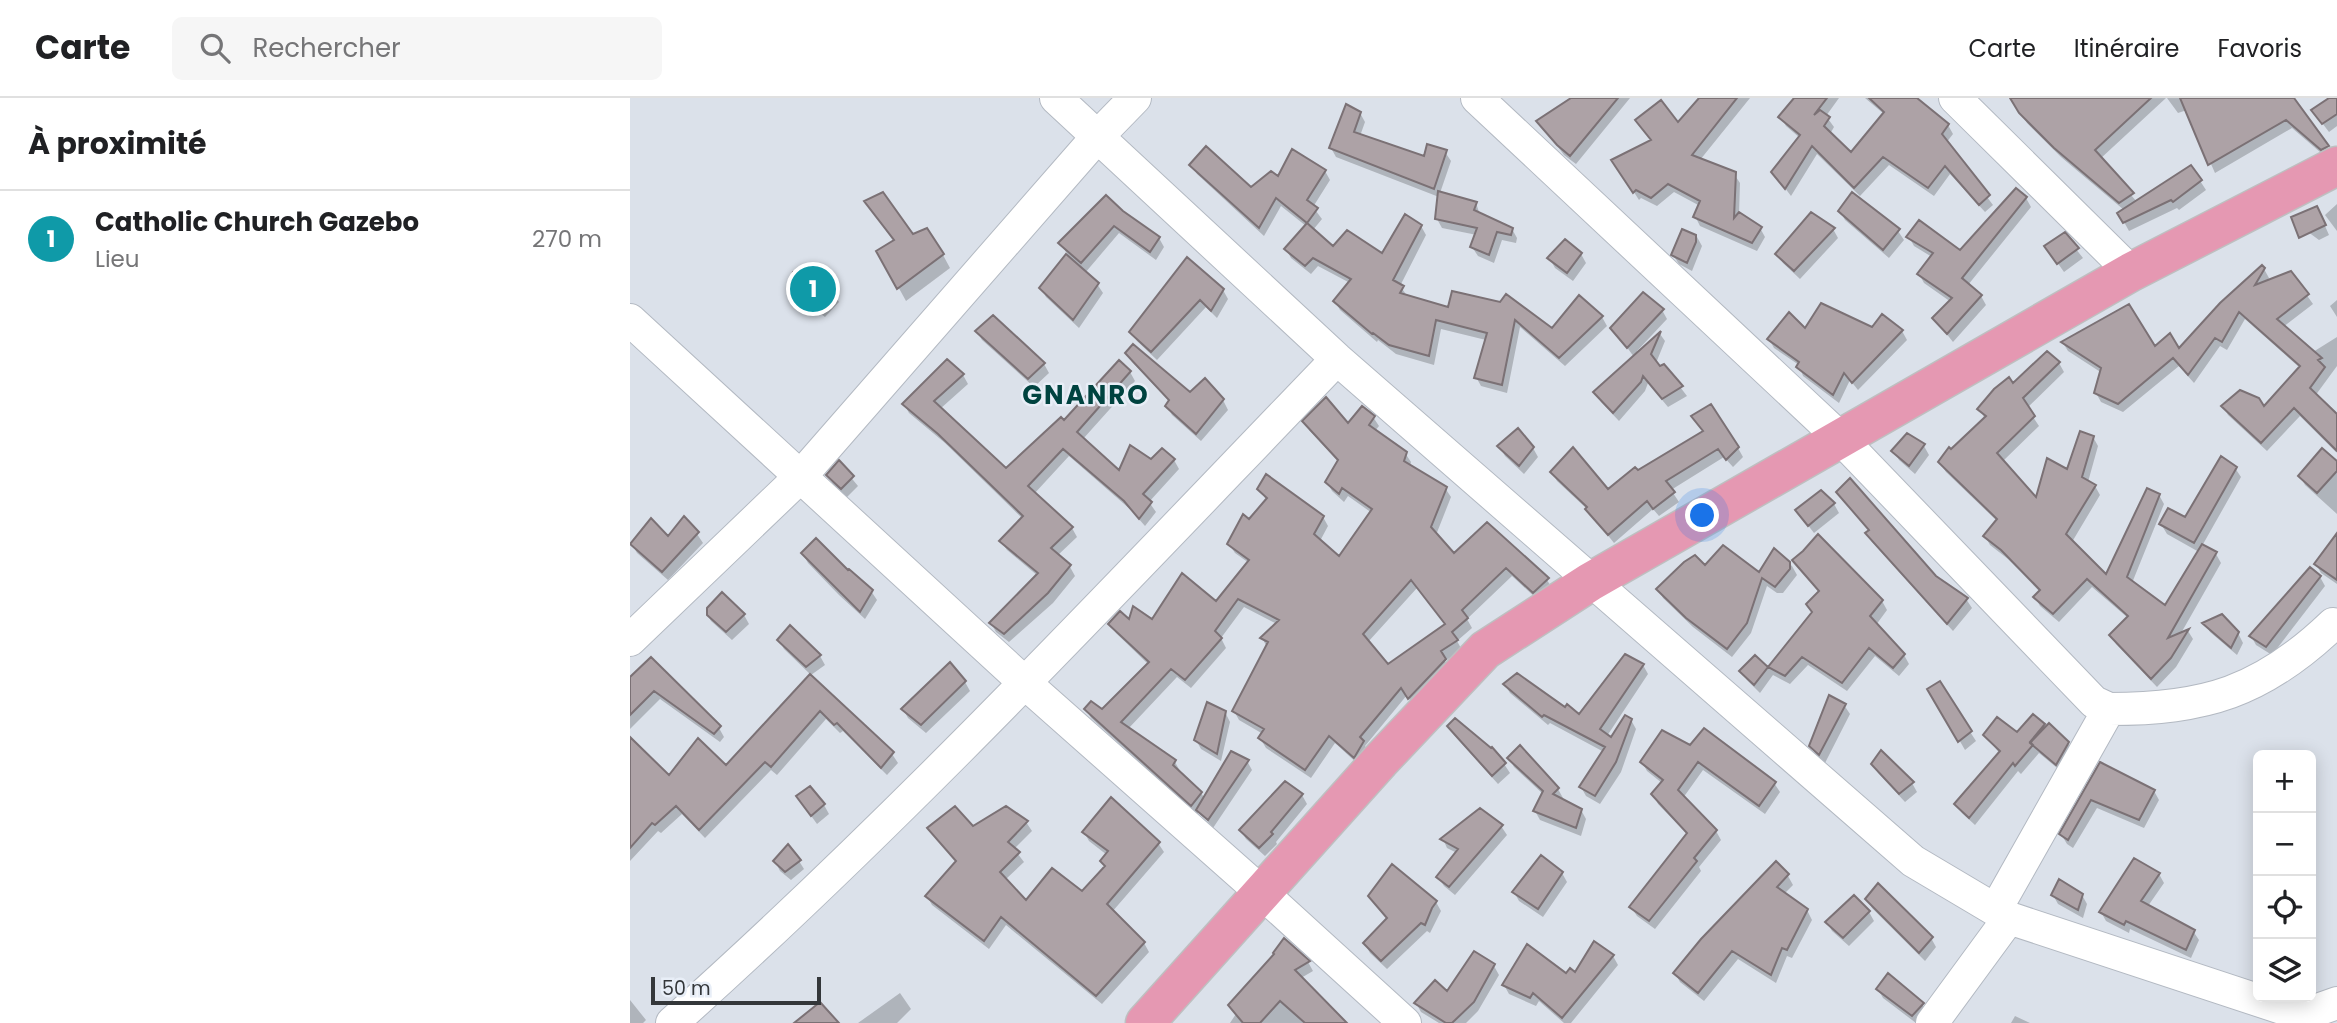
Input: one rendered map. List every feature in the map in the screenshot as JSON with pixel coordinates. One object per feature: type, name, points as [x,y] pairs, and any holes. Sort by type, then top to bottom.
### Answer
[{"type":"main road","points":[[1145,1023],[1261,892],[1485,650],[1590,582],[2131,272],[2337,166]]},
{"type":"street","points":[[1056,98],[1337,359],[1590,582],[1913,860],[2003,913],[2304,1019],[2337,1003]]},
{"type":"street","points":[[630,640],[800,477],[1098,136],[1135,98]]},
{"type":"street","points":[[1477,98],[1840,438],[2094,702],[2109,709],[2176,707],[2222,697],[2265,677],[2307,649],[2336,625]]},
{"type":"street","points":[[1964,101],[2131,272]]},
{"type":"street","points":[[630,320],[1025,683],[1405,1023]]},
{"type":"street","points":[[672,1023],[874,836],[1337,359]]},
{"type":"street","points":[[1932,1023],[1956,1009],[2109,709]]},
{"type":"building","points":[[1571,98],[1618,98],[1570,156],[1536,121]]},
{"type":"building","points":[[1699,98],[1737,98],[1692,155],[1736,172],[1734,218],[1739,212],[1762,227],[1752,243],[1693,217],[1700,201],[1668,184],[1651,198],[1636,190],[1633,193],[1611,160],[1651,140],[1635,120],[1661,100],[1678,122]]},
{"type":"building","points":[[1794,98],[1827,98],[1814,115],[1820,110],[1830,117],[1824,126],[1851,152],[1884,112],[1869,98],[1917,98],[1949,124],[1942,134],[1990,195],[1979,205],[1945,166],[1928,188],[1883,157],[1854,188],[1812,146],[1785,189],[1771,172],[1800,135],[1778,117]]},
{"type":"building","points":[[2010,98],[2151,98],[2095,150],[2134,193],[2119,203],[2054,148],[2019,113]]},
{"type":"building","points":[[2180,98],[2294,98],[2329,146],[2321,150],[2286,120],[2208,165]]},
{"type":"building","points":[[2329,98],[2337,98],[2337,114],[2322,124],[2311,110]]},
{"type":"building","points":[[1346,104],[1361,112],[1354,132],[1424,156],[1427,144],[1447,150],[1434,189],[1329,148]]},
{"type":"building","points":[[1206,146],[1251,187],[1271,171],[1278,176],[1292,149],[1326,170],[1307,200],[1318,208],[1307,223],[1276,198],[1259,228],[1189,165]]},
{"type":"building","points":[[2191,165],[2202,180],[2173,202],[2171,200],[2123,223],[2117,213]]},
{"type":"building","points":[[2016,188],[2027,197],[1962,278],[1982,295],[1947,334],[1932,318],[1952,298],[1917,274],[1933,253],[1906,237],[1919,220],[1960,250]]},
{"type":"building","points":[[1438,191],[1477,202],[1474,210],[1513,228],[1511,235],[1497,232],[1489,255],[1470,247],[1477,228],[1435,219]]},
{"type":"building","points":[[883,192],[913,234],[927,228],[944,254],[897,289],[876,251],[894,240],[864,201]]},
{"type":"building","points":[[1852,192],[1900,229],[1883,250],[1838,211]]},
{"type":"building","points":[[1106,195],[1123,211],[1160,237],[1150,252],[1114,226],[1081,263],[1058,243]]},
{"type":"building","points":[[2317,206],[2326,225],[2299,238],[2291,217]]},
{"type":"building","points":[[1811,212],[1835,228],[1794,271],[1775,254]]},
{"type":"building","points":[[1405,214],[1422,225],[1393,280],[1404,286],[1400,293],[1448,307],[1452,291],[1500,302],[1506,294],[1552,328],[1579,295],[1603,316],[1559,358],[1515,320],[1502,385],[1474,378],[1487,333],[1436,320],[1429,356],[1389,345],[1333,301],[1351,279],[1313,258],[1305,266],[1284,249],[1307,223],[1333,246],[1347,230],[1382,253]]},
{"type":"building","points":[[1682,229],[1696,235],[1696,242],[1687,263],[1671,255]]},
{"type":"building","points":[[2065,232],[2079,248],[2057,264],[2044,246]]},
{"type":"building","points":[[1565,239],[1582,253],[1567,273],[1547,258]]},
{"type":"building","points":[[1066,254],[1099,283],[1073,320],[1039,288]]},
{"type":"building","points":[[1187,257],[1224,289],[1211,311],[1200,300],[1151,352],[1129,332]]},
{"type":"building","points":[[2262,265],[2265,268],[2255,285],[2291,271],[2309,294],[2277,319],[2322,358],[2318,360],[2325,367],[2310,388],[2337,414],[2337,451],[2294,408],[2261,443],[2221,406],[2240,390],[2259,398],[2264,406],[2300,366],[2239,312],[2222,342],[2215,338],[2188,375],[2173,358],[2118,404],[2094,393],[2101,368],[2061,342],[2129,304],[2155,346],[2170,333],[2179,348],[2220,303]]},
{"type":"building","points":[[821,269],[835,291],[820,309],[789,286],[793,272]]},
{"type":"building","points":[[1643,292],[1664,309],[1627,348],[1610,328]]},
{"type":"building","points":[[1821,303],[1872,327],[1882,314],[1903,330],[1852,383],[1844,373],[1833,395],[1796,367],[1799,362],[1767,339],[1789,312],[1805,328]]},
{"type":"building","points":[[993,315],[1045,363],[1028,379],[975,331]]},
{"type":"building","points":[[1661,331],[1651,354],[1660,366],[1664,364],[1683,386],[1662,399],[1643,376],[1641,382],[1613,413],[1593,392]]},
{"type":"building","points":[[1133,344],[1190,392],[1205,378],[1224,399],[1196,434],[1165,406],[1169,400],[1125,353]]},
{"type":"building","points":[[2047,351],[2060,362],[2023,398],[2035,416],[1997,453],[2036,497],[2047,458],[2067,469],[2080,431],[2094,436],[2082,477],[2096,485],[2066,534],[2106,574],[2147,488],[2160,494],[2127,577],[2165,605],[2202,544],[2217,552],[2168,638],[2189,629],[2171,658],[2151,679],[2109,635],[2128,616],[2087,579],[2053,614],[2033,597],[2040,590],[2001,550],[1983,536],[1997,519],[1938,462],[1949,447],[1951,449],[1986,416],[1977,409],[1994,389],[2009,377],[2013,383]]},
{"type":"building","points":[[947,359],[964,374],[934,401],[1006,468],[1061,417],[1064,420],[1119,360],[1131,371],[1077,432],[1119,470],[1130,445],[1151,459],[1162,448],[1175,459],[1143,494],[1152,502],[1139,519],[1124,501],[1063,449],[1028,486],[1073,527],[1051,548],[1071,565],[1048,593],[1004,634],[989,623],[1038,573],[999,541],[1023,516],[938,434],[902,404]]},
{"type":"building","points":[[1326,397],[1348,423],[1362,406],[1375,416],[1369,425],[1407,452],[1404,461],[1447,487],[1431,527],[1454,553],[1487,522],[1549,578],[1533,593],[1506,568],[1462,610],[1468,618],[1452,632],[1458,640],[1441,651],[1446,659],[1408,699],[1401,688],[1360,737],[1364,741],[1354,758],[1329,736],[1305,770],[1258,738],[1264,729],[1232,711],[1268,642],[1260,638],[1279,620],[1238,599],[1215,631],[1222,638],[1185,680],[1171,669],[1121,722],[1176,760],[1173,765],[1202,792],[1191,806],[1084,709],[1091,701],[1102,709],[1149,662],[1108,624],[1120,611],[1129,619],[1133,606],[1152,619],[1182,573],[1216,601],[1249,560],[1227,544],[1243,514],[1249,519],[1267,498],[1257,489],[1266,474],[1324,516],[1314,534],[1339,556],[1372,509],[1342,488],[1339,494],[1325,482],[1338,460],[1302,421]],"holes":[[[1411,580],[1445,624],[1388,664],[1363,634]]]},
{"type":"building","points":[[1711,404],[1739,447],[1726,460],[1718,449],[1666,481],[1675,492],[1653,509],[1647,501],[1608,535],[1585,509],[1587,507],[1550,472],[1573,447],[1608,489],[1635,467],[1638,470],[1703,431],[1691,416]]},
{"type":"building","points":[[1518,428],[1534,447],[1519,466],[1497,446]]},
{"type":"building","points":[[1907,433],[1925,444],[1909,466],[1891,451]]},
{"type":"building","points":[[2322,448],[2337,461],[2337,471],[2317,493],[2298,476]]},
{"type":"building","points":[[2221,456],[2237,467],[2194,543],[2159,524],[2168,508],[2185,517]]},
{"type":"building","points":[[839,460],[854,476],[841,489],[826,475]]},
{"type":"building","points":[[1850,478],[1936,576],[1968,598],[1947,624],[1865,533],[1869,530],[1836,492]]},
{"type":"building","points":[[1821,490],[1835,503],[1808,526],[1795,510]]},
{"type":"building","points":[[684,516],[699,532],[662,572],[630,544],[651,518],[668,536]]},
{"type":"building","points":[[2337,533],[2337,580],[2314,564]]},
{"type":"building","points":[[1818,534],[1883,600],[1870,616],[1905,654],[1893,668],[1869,648],[1842,683],[1802,657],[1785,676],[1768,667],[1812,612],[1806,604],[1819,591],[1792,560]]},
{"type":"building","points":[[816,538],[873,590],[860,612],[801,553]]},
{"type":"building","points":[[1723,545],[1759,572],[1774,548],[1790,562],[1790,569],[1775,587],[1762,578],[1747,623],[1727,649],[1686,618],[1656,589],[1684,562],[1695,555],[1705,565]]},
{"type":"building","points":[[2310,567],[2321,576],[2266,647],[2249,636]]},
{"type":"building","points":[[722,592],[745,614],[726,632],[707,615],[707,608]]},
{"type":"building","points":[[2222,614],[2239,632],[2231,648],[2202,623]]},
{"type":"building","points":[[790,625],[821,655],[806,667],[777,640]]},
{"type":"building","points":[[1625,654],[1644,664],[1600,729],[1611,737],[1625,715],[1632,719],[1616,762],[1595,796],[1579,787],[1605,747],[1544,715],[1542,717],[1503,684],[1517,673],[1579,714]]},
{"type":"building","points":[[1755,655],[1768,667],[1754,685],[1739,671]]},
{"type":"building","points":[[651,657],[721,726],[714,734],[654,691],[630,715],[630,677]]},
{"type":"building","points":[[950,662],[966,681],[921,725],[901,709]]},
{"type":"building","points":[[810,674],[894,752],[881,768],[837,723],[834,725],[820,711],[771,767],[765,762],[699,830],[676,806],[655,825],[652,823],[630,848],[630,737],[669,775],[698,738],[726,765]]},
{"type":"building","points":[[1940,681],[1972,731],[1958,742],[1927,689]]},
{"type":"building","points":[[1829,695],[1846,704],[1819,755],[1809,746]]},
{"type":"building","points":[[1207,702],[1226,711],[1217,754],[1194,740]]},
{"type":"building","points":[[2033,714],[2045,724],[2030,742],[2033,745],[2015,766],[2013,763],[1969,818],[1954,804],[2000,751],[1983,735],[1997,717],[2017,732]]},
{"type":"building","points":[[1455,718],[1492,747],[1506,763],[1492,776],[1447,726]]},
{"type":"building","points":[[2049,723],[2069,742],[2056,765],[2030,743]]},
{"type":"building","points":[[1704,728],[1776,782],[1759,806],[1698,762],[1678,790],[1717,830],[1694,858],[1697,861],[1649,921],[1629,907],[1687,833],[1651,794],[1663,780],[1640,762],[1662,730],[1690,745]]},
{"type":"building","points":[[1520,745],[1559,788],[1553,794],[1582,809],[1576,828],[1533,811],[1543,791],[1507,758]]},
{"type":"building","points":[[1881,750],[1914,782],[1899,794],[1871,764]]},
{"type":"building","points":[[1231,751],[1249,760],[1208,820],[1196,810]]},
{"type":"building","points":[[2100,762],[2155,790],[2139,820],[2091,800],[2068,840],[2059,834]]},
{"type":"building","points":[[1285,781],[1303,794],[1259,848],[1239,830]]},
{"type":"building","points":[[810,786],[825,804],[811,816],[796,796]]},
{"type":"building","points":[[1111,797],[1160,842],[1107,904],[1145,942],[1096,996],[1001,917],[984,941],[925,896],[956,861],[927,828],[955,806],[973,826],[1006,806],[1028,821],[1008,842],[1020,852],[1000,872],[1026,900],[1052,868],[1082,891],[1105,866],[1100,861],[1108,851],[1082,832]]},
{"type":"building","points":[[1480,808],[1503,825],[1449,887],[1436,877],[1458,849],[1440,839]]},
{"type":"building","points":[[788,844],[801,860],[785,872],[773,861]]},
{"type":"building","points":[[1541,855],[1563,872],[1538,909],[1512,892]]},
{"type":"building","points":[[2134,858],[2160,873],[2141,901],[2195,930],[2186,950],[2126,921],[2124,925],[2099,912]]},
{"type":"building","points":[[1776,861],[1789,874],[1777,887],[1808,909],[1787,950],[1782,948],[1771,975],[1732,951],[1698,993],[1673,973],[1701,939]]},
{"type":"building","points":[[1392,864],[1437,901],[1425,925],[1421,923],[1381,961],[1363,943],[1387,918],[1368,896]]},
{"type":"building","points":[[2059,879],[2083,894],[2078,910],[2051,895]]},
{"type":"building","points":[[1878,883],[1933,937],[1919,953],[1865,899]]},
{"type":"building","points":[[1854,895],[1870,911],[1843,938],[1825,922]]},
{"type":"building","points":[[1284,938],[1310,961],[1295,970],[1347,1023],[1305,1023],[1280,1001],[1260,1023],[1243,1023],[1228,1005],[1274,954]]},
{"type":"building","points":[[1594,941],[1614,955],[1562,1018],[1533,993],[1530,998],[1502,985],[1527,944],[1566,973],[1570,968],[1575,972]]},
{"type":"building","points":[[1474,951],[1495,964],[1474,1002],[1452,1023],[1446,1023],[1414,1003],[1435,980],[1447,991]]},
{"type":"building","points":[[1888,973],[1924,1003],[1912,1016],[1876,989]]},
{"type":"building","points":[[820,1002],[839,1023],[794,1023]]},
{"type":"place","name":"Catholic Church Gazebo","points":[[813,289]]},
{"type":"district","name":"GNANRO","points":[[1086,395]]}]
